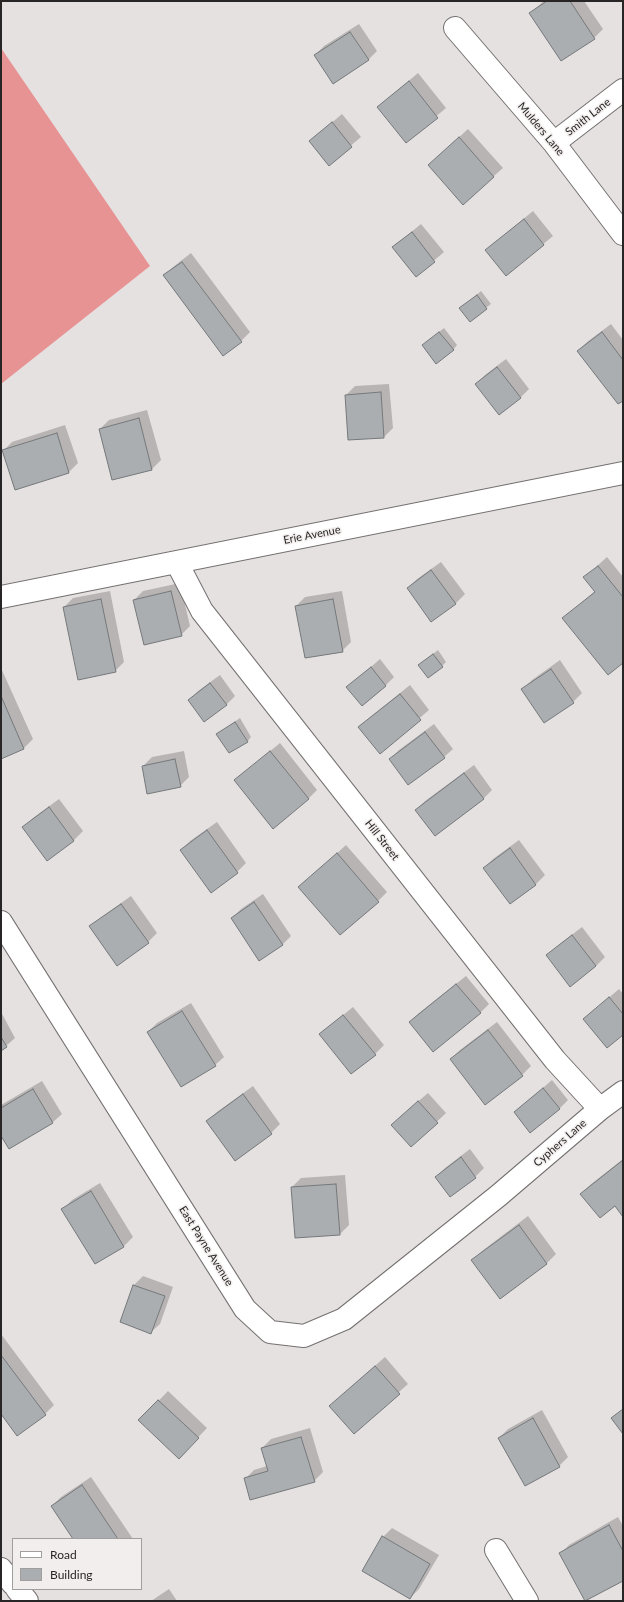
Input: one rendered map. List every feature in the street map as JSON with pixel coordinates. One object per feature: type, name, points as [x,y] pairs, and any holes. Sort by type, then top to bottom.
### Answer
[{"type":"street","name":"Mulders Lane","points":[[455,28],[554,144],[623,234]]},
{"type":"street","name":"Smith Lane","points":[[554,144],[623,90]]},
{"type":"street","name":"Erie Avenue","points":[[1,597],[623,473]]},
{"type":"street","name":"Hill Street","points":[[177,563],[202,611],[555,1060],[600,1109]]},
{"type":"street","name":"East Payne Avenue","points":[[1,922],[245,1309],[270,1332],[304,1336],[344,1319],[498,1196]]},
{"type":"street","name":"Cyphers Lane","points":[[498,1196],[600,1109],[623,1092]]},
{"type":"street","points":[[496,1550],[526,1601]]},
{"type":"street","points":[[1,1569],[12,1583]]},
{"type":"street","points":[[18,1590],[27,1601]]},
{"type":"shaded area","points":[[1,48],[150,266],[1,384]]},
{"type":"building","points":[[547,1],[570,1],[595,39],[561,61],[529,13]]},
{"type":"building","points":[[350,32],[369,60],[333,84],[314,55]]},
{"type":"building","points":[[409,81],[438,118],[406,143],[377,107]]},
{"type":"building","points":[[332,122],[352,147],[329,166],[309,141]]},
{"type":"building","points":[[459,137],[494,177],[463,205],[428,165]]},
{"type":"building","points":[[524,219],[544,245],[506,276],[485,250]]},
{"type":"building","points":[[412,232],[435,262],[416,277],[392,247]]},
{"type":"building","points":[[182,262],[242,342],[223,356],[163,275]]},
{"type":"building","points":[[477,295],[487,309],[470,322],[459,308]]},
{"type":"building","points":[[439,332],[454,350],[436,364],[422,345]]},
{"type":"building","points":[[602,332],[623,360],[623,401],[618,404],[577,351]]},
{"type":"building","points":[[497,367],[521,398],[499,415],[475,384]]},
{"type":"building","points":[[381,392],[384,438],[348,440],[345,395]]},
{"type":"building","points":[[139,418],[152,470],[112,480],[99,429]]},
{"type":"building","points":[[57,433],[69,473],[15,490],[2,450]]},
{"type":"building","points":[[598,566],[623,597],[623,663],[608,675],[562,618],[595,592],[583,577]]},
{"type":"building","points":[[431,570],[456,604],[431,622],[407,588]]},
{"type":"building","points":[[171,591],[182,636],[144,645],[133,600]]},
{"type":"building","points":[[101,599],[116,672],[78,680],[63,607]]},
{"type":"building","points":[[333,599],[343,652],[305,658],[295,606]]},
{"type":"building","points":[[433,654],[443,667],[428,678],[418,665]]},
{"type":"building","points":[[371,667],[386,686],[362,706],[346,687]]},
{"type":"building","points":[[551,669],[574,703],[544,723],[521,689]]},
{"type":"building","points":[[210,683],[227,705],[204,722],[188,700]]},
{"type":"building","points":[[400,694],[421,720],[380,754],[358,727]]},
{"type":"building","points":[[1,696],[24,749],[1,759]]},
{"type":"building","points":[[235,722],[248,742],[229,753],[216,734]]},
{"type":"building","points":[[425,732],[445,758],[408,785],[389,759]]},
{"type":"building","points":[[270,751],[309,799],[273,829],[234,780]]},
{"type":"building","points":[[175,759],[181,787],[147,794],[142,766]]},
{"type":"building","points":[[464,773],[484,799],[435,836],[415,810]]},
{"type":"building","points":[[49,807],[74,841],[47,861],[22,827]]},
{"type":"building","points":[[207,830],[238,873],[211,893],[180,850]]},
{"type":"building","points":[[510,848],[536,885],[510,904],[483,868]]},
{"type":"building","points":[[337,853],[379,902],[340,935],[298,887]]},
{"type":"building","points":[[254,902],[283,945],[259,961],[231,918]]},
{"type":"building","points":[[121,904],[149,943],[117,966],[89,926]]},
{"type":"building","points":[[572,935],[596,966],[570,987],[546,955]]},
{"type":"building","points":[[456,984],[481,1013],[433,1052],[409,1022]]},
{"type":"building","points":[[609,997],[623,1014],[623,1035],[607,1048],[583,1019]]},
{"type":"building","points":[[182,1011],[216,1066],[181,1087],[147,1032]]},
{"type":"building","points":[[343,1015],[376,1055],[351,1074],[319,1034]]},
{"type":"building","points":[[488,1030],[523,1076],[485,1105],[450,1059]]},
{"type":"building","points":[[1,1037],[7,1047],[1,1051]]},
{"type":"building","points":[[543,1088],[560,1109],[530,1133],[514,1112]]},
{"type":"building","points":[[33,1089],[53,1123],[9,1149],[1,1136],[1,1108]]},
{"type":"building","points":[[243,1094],[272,1134],[235,1161],[206,1121]]},
{"type":"building","points":[[418,1101],[438,1123],[411,1147],[391,1125]]},
{"type":"building","points":[[461,1157],[476,1178],[450,1197],[435,1177]]},
{"type":"building","points":[[623,1160],[623,1217],[615,1206],[600,1218],[580,1194]]},
{"type":"building","points":[[336,1184],[340,1235],[295,1238],[291,1187]]},
{"type":"building","points":[[91,1191],[124,1247],[95,1264],[61,1209]]},
{"type":"building","points":[[519,1225],[547,1264],[500,1299],[471,1260]]},
{"type":"building","points":[[133,1285],[165,1296],[151,1334],[120,1322]]},
{"type":"building","points":[[1,1355],[46,1415],[17,1436],[1,1414]]},
{"type":"building","points":[[375,1366],[400,1394],[354,1434],[329,1406]]},
{"type":"building","points":[[158,1400],[199,1438],[179,1459],[138,1420]]},
{"type":"building","points":[[623,1409],[623,1434],[611,1418]]},
{"type":"building","points":[[533,1418],[560,1467],[525,1486],[498,1438]]},
{"type":"building","points":[[301,1437],[315,1482],[250,1500],[244,1478],[268,1471],[261,1448]]},
{"type":"building","points":[[82,1485],[117,1538],[72,1538],[51,1506]]},
{"type":"building","points":[[609,1525],[623,1551],[623,1581],[585,1601],[559,1553]]},
{"type":"building","points":[[382,1536],[430,1564],[410,1599],[362,1571]]}]
